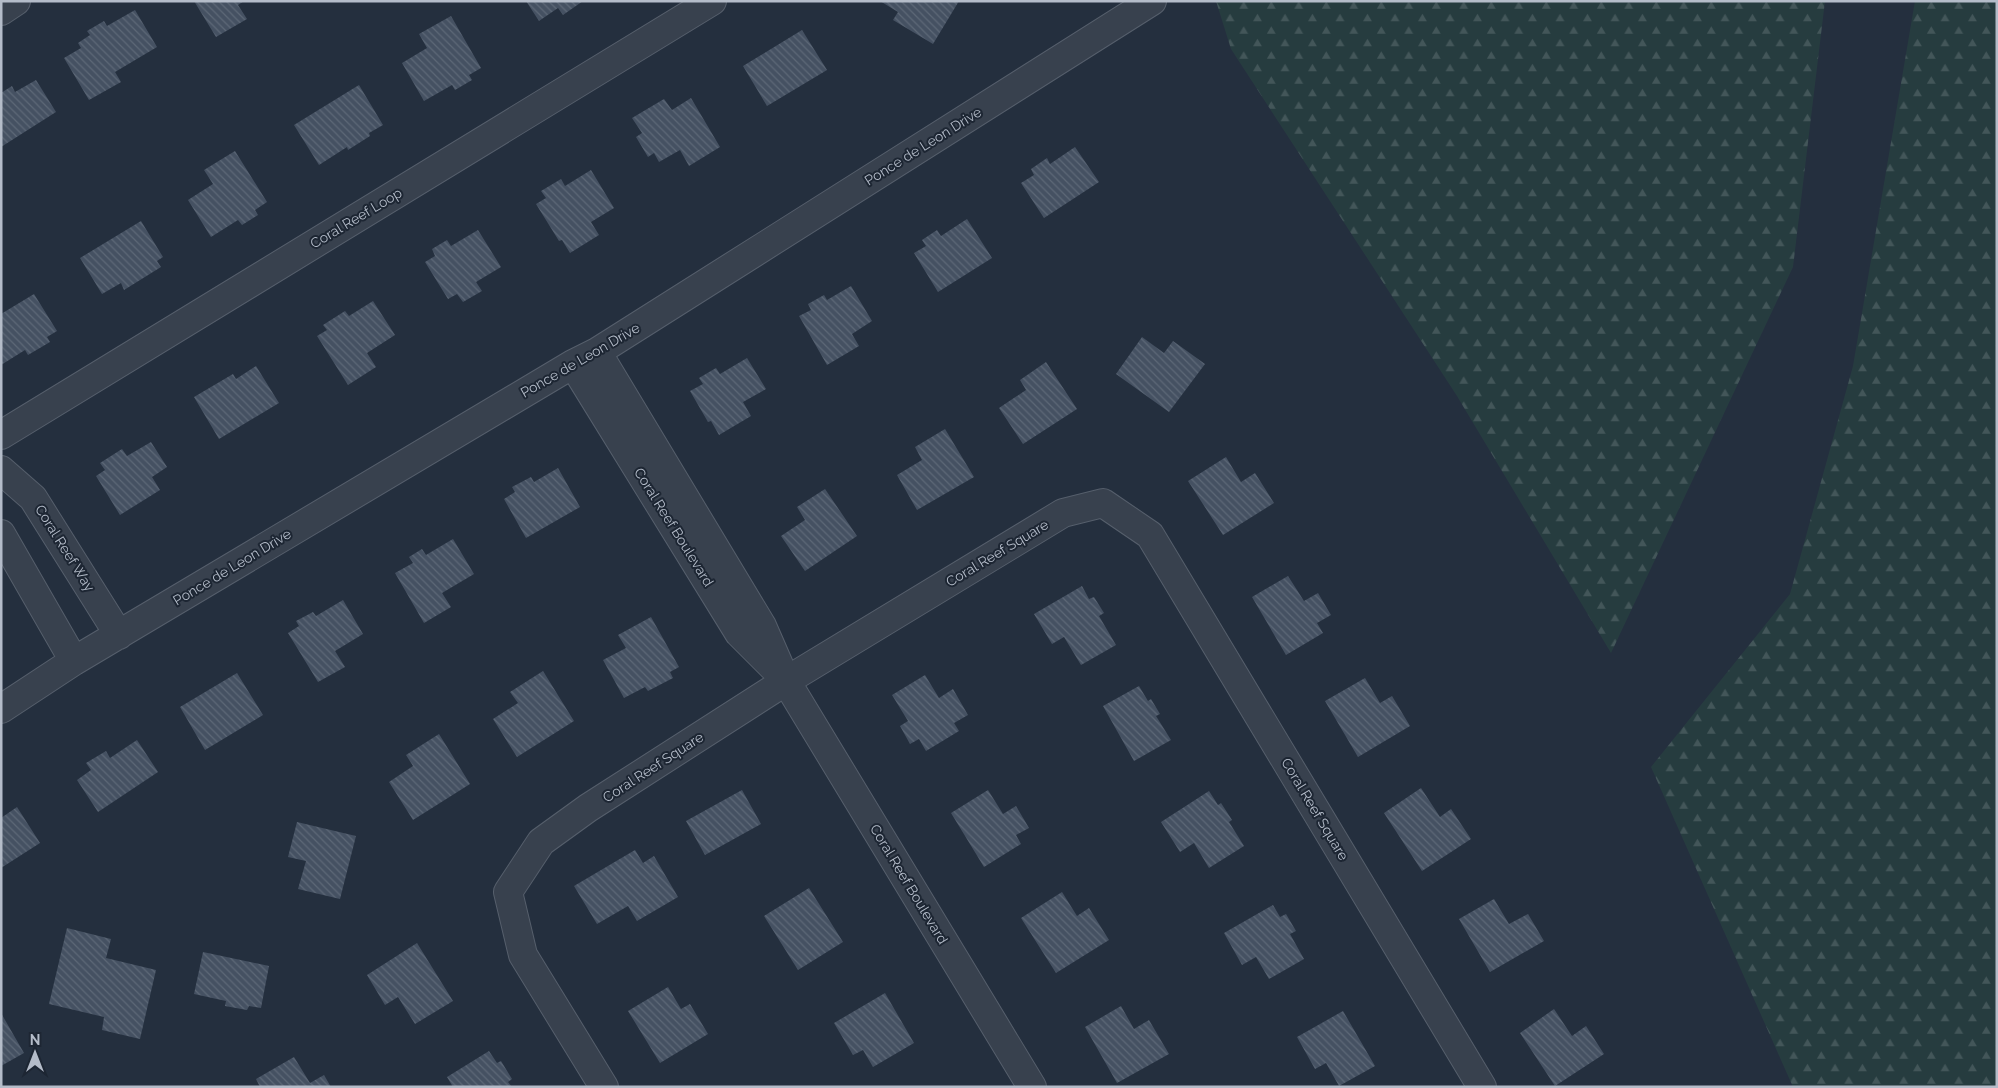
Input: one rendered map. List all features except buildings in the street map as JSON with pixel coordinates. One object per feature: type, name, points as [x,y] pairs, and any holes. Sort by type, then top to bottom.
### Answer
[{"type":"street","points":[[1,11],[16,1]]},
{"type":"street","name":"Coral Reef Loop","points":[[1,435],[712,1]]},
{"type":"street","name":"Ponce de Leon Drive","points":[[1,709],[74,661],[585,358],[1152,1]]},
{"type":"street","name":"Coral Reef Boulevard","points":[[585,358],[739,633],[786,681],[1032,1087]]},
{"type":"street","name":"Coral Reef Way","points":[[1,470],[34,498],[119,635]]},
{"type":"street","name":"Coral Reef Square","points":[[604,1087],[523,955],[508,892],[541,842],[588,808],[786,681],[1063,513],[1103,503],[1150,535],[1482,1087]]},
{"type":"street","points":[[1,534],[74,661]]},
{"type":"green space","points":[[1216,1],[1825,1],[1793,267],[1611,653],[1457,396],[1231,49]]},
{"type":"green space","points":[[1915,1],[1997,1],[1997,1087],[1793,1087],[1651,767],[1790,594],[1853,366]]}]
